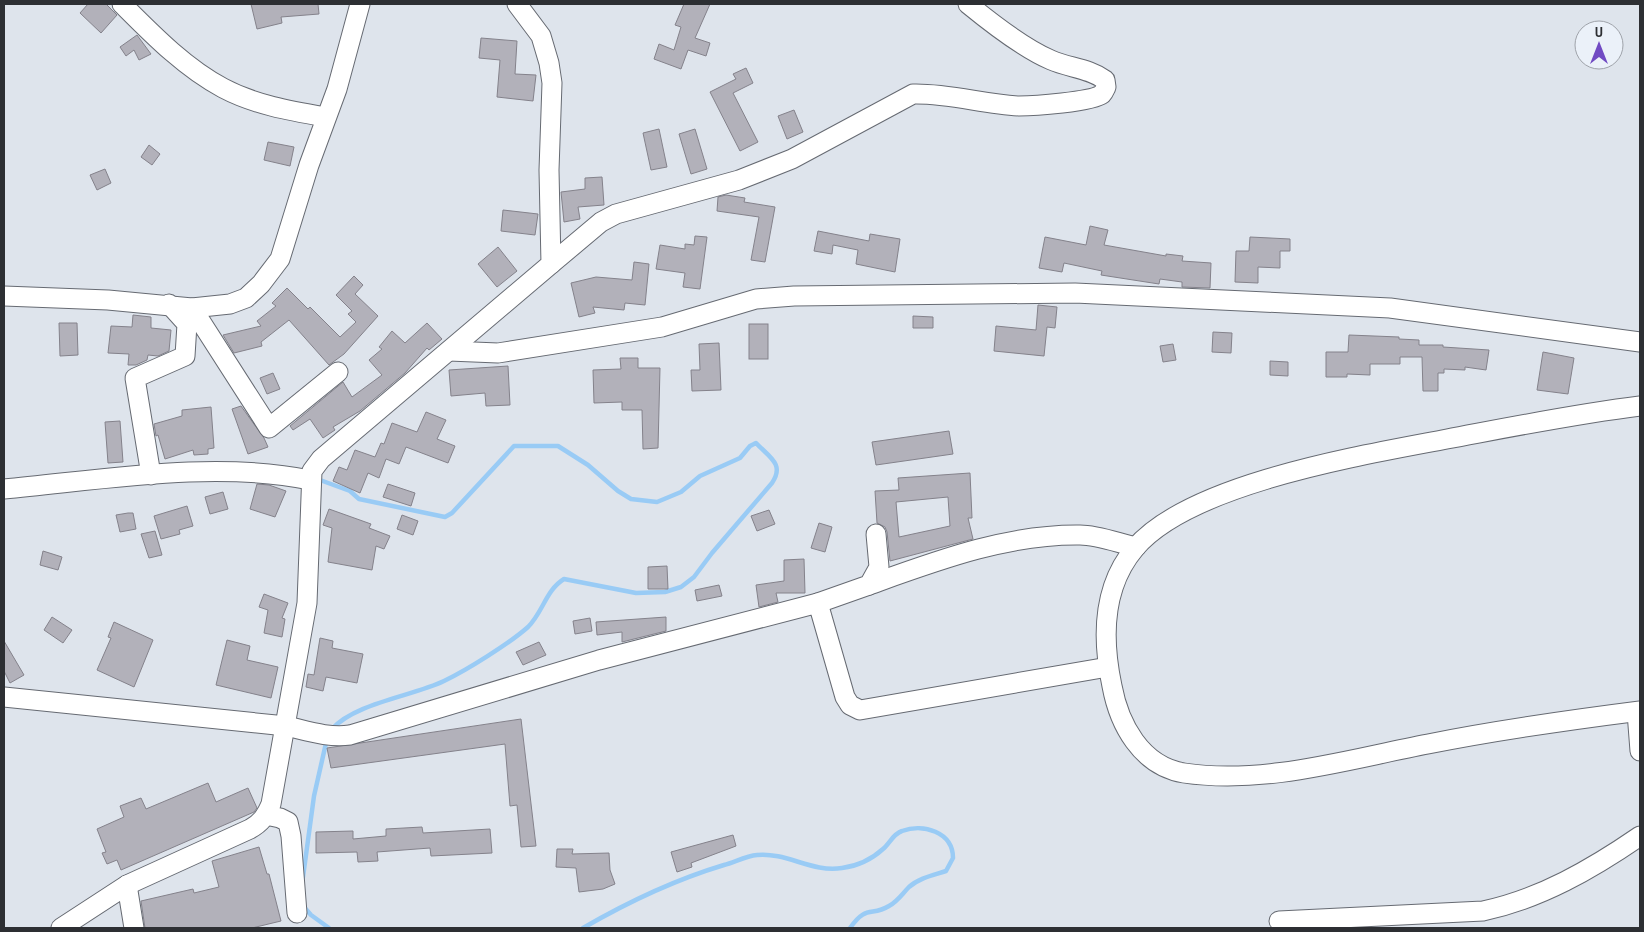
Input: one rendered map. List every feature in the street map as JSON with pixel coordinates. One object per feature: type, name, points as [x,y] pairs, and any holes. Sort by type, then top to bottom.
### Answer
[{"type":"street","points":[[122,4],[163,45],[223,88],[267,106],[326,118]]},
{"type":"street","points":[[4,296],[169,304],[192,308],[230,304],[246,298],[261,284],[280,258],[326,118],[360,4]]},
{"type":"street","points":[[517,4],[541,36],[549,63],[552,82],[549,170],[551,264]]},
{"type":"street","points":[[61,928],[127,885],[250,829],[259,824],[266,815],[271,804],[307,603],[310,480],[312,471],[321,458],[601,222],[616,214],[739,180],[792,159],[912,94],[931,94],[1020,106],[1067,102],[1102,94],[1106,87],[1105,80],[1097,74],[1050,60],[994,25],[968,4]]},
{"type":"street","points":[[449,351],[498,353],[662,327],[756,298],[1075,293],[1390,308],[1640,342]]},
{"type":"street","points":[[151,475],[135,378],[185,356],[187,324],[169,304]]},
{"type":"street","points":[[192,308],[269,428],[338,372]]},
{"type":"street","points":[[1640,406],[1574,415],[1363,455],[1257,482],[1192,508],[1156,527],[1136,547],[1121,567],[1113,584],[1108,605],[1106,642],[1108,667],[1116,708],[1127,732],[1138,746],[1153,759],[1174,771],[1216,776],[1278,773],[1496,730],[1639,712],[1640,751]]},
{"type":"street","points":[[4,489],[151,475],[244,471],[280,474],[310,480]]},
{"type":"street","points":[[869,585],[879,567],[876,534]]},
{"type":"street","points":[[4,697],[286,726],[329,736],[350,735],[598,660],[818,604],[933,562],[1002,543],[1081,534],[1136,547]]},
{"type":"street","points":[[818,604],[845,697],[850,704],[860,710],[1108,667]]},
{"type":"street","points":[[266,815],[288,822],[297,913]]},
{"type":"street","points":[[1279,921],[1483,910],[1513,904],[1580,874],[1640,836]]},
{"type":"street","points":[[127,885],[134,928]]},
{"type":"building","points":[[88,4],[106,4],[117,15],[101,33],[80,13]]},
{"type":"building","points":[[251,4],[318,4],[319,14],[281,17],[282,23],[257,29]]},
{"type":"building","points":[[684,4],[710,4],[695,38],[710,43],[706,56],[688,50],[681,69],[654,59],[659,44],[674,50],[681,27],[675,25]]},
{"type":"building","points":[[137,35],[151,54],[139,60],[134,50],[126,56],[120,47]]},
{"type":"building","points":[[481,38],[517,41],[515,74],[536,75],[533,101],[497,97],[500,60],[479,58]]},
{"type":"building","points":[[746,68],[753,83],[733,93],[758,142],[740,151],[710,92],[736,79],[733,74]]},
{"type":"building","points":[[794,110],[803,132],[787,139],[778,116]]},
{"type":"building","points":[[659,129],[667,167],[651,170],[643,133]]},
{"type":"building","points":[[695,129],[707,169],[691,174],[679,134]]},
{"type":"building","points":[[268,142],[294,147],[290,166],[264,160]]},
{"type":"building","points":[[149,145],[160,154],[152,165],[141,157]]},
{"type":"building","points":[[105,169],[111,183],[97,190],[90,175]]},
{"type":"building","points":[[602,177],[604,205],[578,207],[580,219],[564,222],[561,192],[585,189],[585,178]]},
{"type":"building","points":[[726,195],[745,198],[744,202],[775,207],[765,262],[751,260],[759,217],[717,211],[718,197]]},
{"type":"building","points":[[503,210],[538,214],[535,235],[501,231]]},
{"type":"building","points":[[1090,226],[1108,230],[1104,245],[1166,256],[1166,254],[1183,256],[1182,261],[1211,263],[1210,288],[1182,287],[1182,282],[1160,279],[1159,284],[1101,275],[1102,271],[1064,263],[1062,272],[1039,268],[1045,237],[1086,245]]},
{"type":"building","points":[[818,231],[869,241],[870,234],[900,239],[895,272],[856,264],[858,250],[833,245],[832,254],[814,251]]},
{"type":"building","points":[[695,236],[707,237],[700,289],[683,287],[685,273],[656,269],[660,245],[685,249],[685,244],[694,245]]},
{"type":"building","points":[[1250,237],[1290,239],[1290,251],[1280,251],[1280,268],[1258,267],[1258,283],[1235,282],[1236,251],[1249,251]]},
{"type":"building","points":[[498,247],[517,271],[497,287],[478,264]]},
{"type":"building","points":[[634,262],[649,264],[645,305],[625,303],[624,310],[593,307],[595,313],[579,317],[571,283],[596,277],[632,280]]},
{"type":"building","points":[[354,276],[363,285],[355,294],[378,316],[344,354],[329,365],[289,320],[261,342],[262,346],[234,353],[223,335],[261,326],[257,321],[276,306],[272,303],[287,288],[308,309],[310,307],[340,337],[356,322],[348,314],[352,311],[336,295]]},
{"type":"building","points":[[1038,305],[1057,307],[1055,328],[1047,327],[1044,356],[994,351],[996,326],[1036,330]]},
{"type":"building","points":[[133,315],[151,317],[151,328],[171,330],[169,351],[158,356],[148,355],[147,360],[136,365],[128,365],[129,354],[108,353],[111,326],[132,327]]},
{"type":"building","points":[[913,316],[933,317],[933,328],[913,328]]},
{"type":"building","points":[[59,323],[77,323],[78,355],[60,356]]},
{"type":"building","points":[[427,323],[442,339],[429,350],[427,348],[405,373],[360,411],[333,427],[335,430],[323,438],[310,419],[293,430],[290,426],[343,382],[352,397],[382,375],[369,360],[382,349],[379,347],[392,331],[405,343]]},
{"type":"building","points":[[749,324],[768,324],[768,359],[749,359]]},
{"type":"building","points":[[1213,332],[1232,333],[1231,353],[1212,352]]},
{"type":"building","points":[[1349,335],[1399,337],[1399,339],[1419,340],[1419,345],[1443,345],[1443,347],[1489,350],[1486,370],[1465,367],[1465,370],[1444,369],[1444,373],[1438,373],[1438,391],[1423,391],[1422,357],[1400,357],[1400,364],[1370,364],[1370,375],[1347,374],[1347,377],[1326,377],[1326,352],[1348,352]]},
{"type":"building","points":[[719,343],[721,390],[692,391],[691,370],[700,370],[699,344]]},
{"type":"building","points":[[1173,344],[1176,360],[1163,362],[1160,346]]},
{"type":"building","points":[[1543,352],[1574,358],[1568,394],[1537,390]]},
{"type":"building","points":[[620,358],[638,358],[638,368],[660,368],[658,448],[643,449],[642,410],[622,410],[622,402],[594,403],[593,370],[621,369]]},
{"type":"building","points":[[1270,361],[1288,362],[1288,376],[1270,375]]},
{"type":"building","points":[[508,366],[510,405],[486,406],[485,393],[451,396],[449,370]]},
{"type":"building","points":[[273,373],[280,389],[267,394],[260,378]]},
{"type":"building","points":[[241,406],[264,438],[268,447],[248,454],[232,409]]},
{"type":"building","points":[[211,407],[214,448],[208,449],[208,454],[194,455],[193,450],[165,459],[158,435],[156,436],[154,424],[182,416],[182,410]]},
{"type":"building","points":[[426,412],[446,420],[437,439],[455,446],[448,463],[406,447],[399,464],[386,459],[379,478],[368,473],[360,493],[333,481],[339,467],[347,470],[355,450],[375,457],[381,443],[384,444],[392,423],[417,432]]},
{"type":"building","points":[[120,421],[123,462],[108,463],[105,422]]},
{"type":"building","points":[[949,431],[953,454],[876,465],[872,442]]},
{"type":"building","points":[[970,473],[972,518],[968,518],[973,539],[890,561],[887,532],[885,527],[877,523],[875,491],[899,490],[898,478]],"holes":[[[948,497],[950,526],[899,537],[896,502]]]},
{"type":"building","points":[[257,484],[269,485],[286,491],[275,517],[250,509]]},
{"type":"building","points":[[388,484],[415,493],[411,506],[383,497]]},
{"type":"building","points":[[223,492],[228,509],[210,514],[205,497]]},
{"type":"building","points":[[187,506],[193,526],[179,530],[180,534],[161,539],[154,516]]},
{"type":"building","points":[[329,509],[371,524],[369,528],[390,536],[384,549],[376,546],[372,570],[328,562],[332,528],[323,525]]},
{"type":"building","points":[[769,510],[775,524],[757,531],[751,516]]},
{"type":"building","points":[[133,513],[136,529],[120,532],[116,515]]},
{"type":"building","points":[[402,515],[418,521],[413,535],[397,529]]},
{"type":"building","points":[[819,523],[832,527],[825,552],[811,548]]},
{"type":"building","points":[[155,531],[162,555],[149,558],[141,534]]},
{"type":"building","points":[[43,551],[62,557],[58,570],[40,565]]},
{"type":"building","points":[[804,559],[805,593],[776,593],[778,602],[759,607],[756,585],[784,581],[784,560]]},
{"type":"building","points":[[667,566],[668,589],[648,589],[648,567]]},
{"type":"building","points":[[719,585],[722,596],[697,601],[695,590]]},
{"type":"building","points":[[264,594],[288,603],[282,618],[285,619],[282,637],[264,633],[268,610],[259,607]]},
{"type":"building","points":[[52,617],[72,630],[63,643],[44,630]]},
{"type":"building","points":[[666,617],[666,631],[622,642],[622,632],[597,635],[596,622]]},
{"type":"building","points":[[590,618],[592,631],[575,634],[573,621]]},
{"type":"building","points":[[114,622],[153,640],[134,687],[97,670],[111,638],[108,637]]},
{"type":"building","points":[[320,638],[333,641],[332,648],[363,654],[357,683],[326,677],[323,691],[306,687],[308,674],[314,675]]},
{"type":"building","points":[[227,640],[250,646],[247,660],[278,667],[271,698],[216,685]]},
{"type":"building","points":[[4,641],[24,675],[10,683],[4,671]]},
{"type":"building","points":[[539,642],[546,655],[523,665],[516,652]]},
{"type":"building","points":[[521,719],[536,846],[521,847],[517,805],[510,806],[505,744],[331,768],[327,748]]},
{"type":"building","points":[[208,783],[216,802],[248,788],[257,808],[254,812],[121,870],[117,860],[107,864],[102,853],[106,852],[97,829],[124,817],[120,806],[141,798],[146,809]]},
{"type":"building","points":[[422,827],[423,833],[490,829],[492,853],[431,856],[430,848],[377,852],[378,861],[358,862],[357,852],[316,853],[316,832],[353,831],[353,839],[386,836],[386,829]]},
{"type":"building","points":[[733,835],[736,846],[691,863],[692,867],[677,872],[671,852]]},
{"type":"building","points":[[259,847],[267,874],[269,874],[281,921],[252,928],[145,928],[141,901],[193,889],[194,893],[219,887],[212,861]]},
{"type":"building","points":[[557,849],[573,849],[572,854],[609,853],[610,870],[615,884],[603,889],[579,892],[576,868],[556,867]]},
{"type":"waterway","points":[[320,480],[350,491],[359,499],[445,517],[452,513],[514,446],[558,446],[588,465],[618,491],[631,499],[657,502],[681,492],[700,476],[740,458],[750,446],[756,443],[774,461],[777,471],[772,483],[694,577],[681,587],[665,592],[636,593],[564,579],[553,589],[528,627],[488,656],[444,681],[369,706],[342,720],[332,729]]},
{"type":"waterway","points":[[303,877],[314,796],[326,743]]},
{"type":"waterway","points":[[583,928],[617,909],[669,885],[705,871],[757,855],[779,856],[820,868],[831,869],[853,866],[869,859],[879,853],[896,834],[910,829],[927,829],[942,836],[948,842],[952,849],[953,858],[946,871],[917,881],[892,904],[883,909],[865,913],[850,928]]},
{"type":"waterway","points":[[304,907],[311,915],[329,928]]}]
